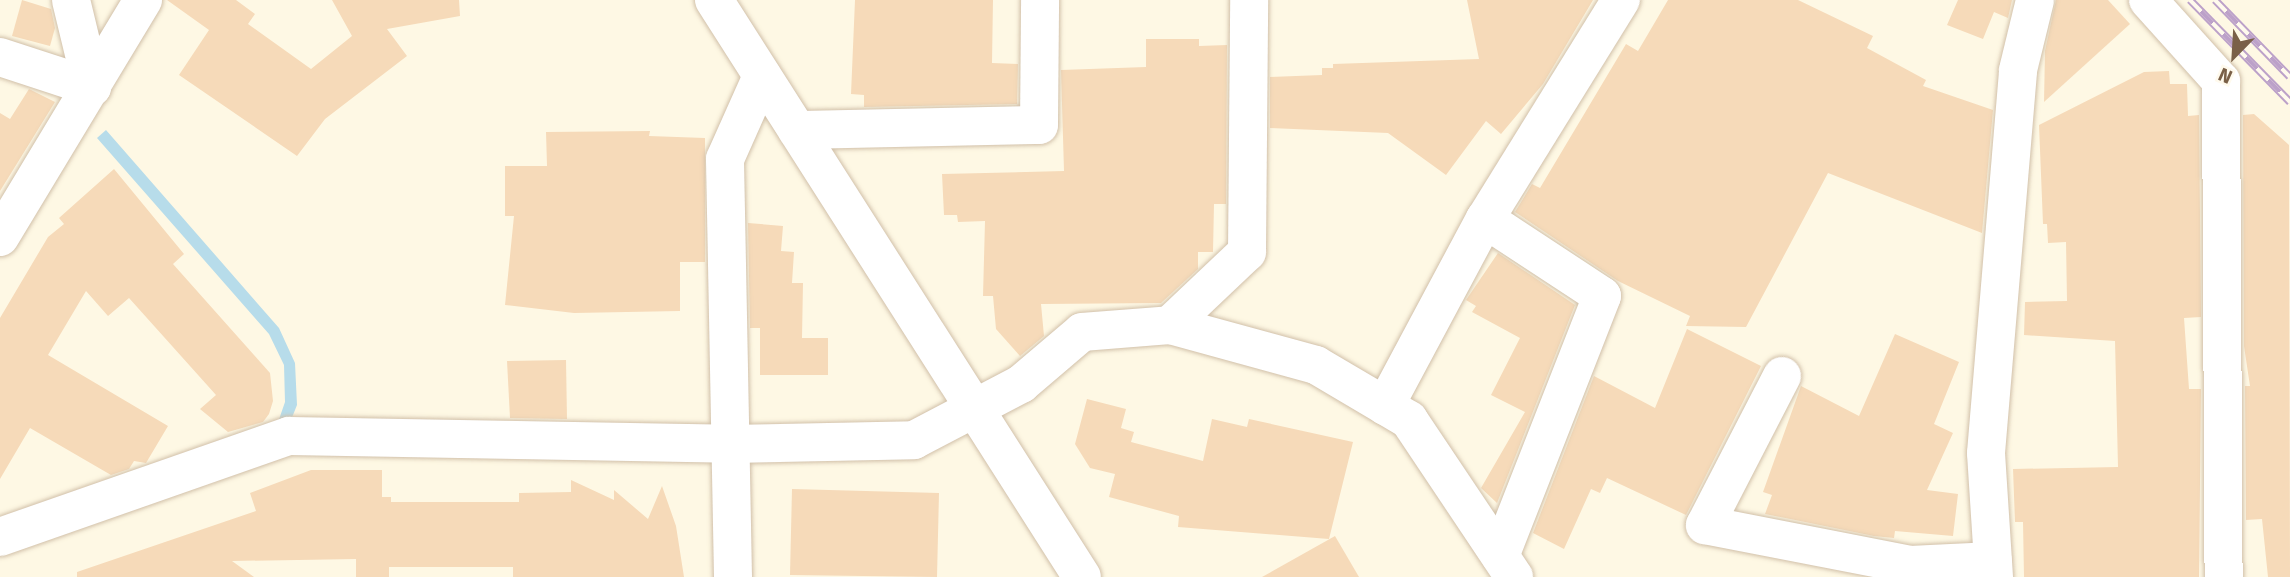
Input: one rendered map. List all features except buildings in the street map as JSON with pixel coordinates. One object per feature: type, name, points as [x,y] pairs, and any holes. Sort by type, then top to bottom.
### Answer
[{"type":"street","points":[[71,0],[92,87]]},
{"type":"street","points":[[0,237],[143,0]]},
{"type":"street","points":[[714,0],[978,409],[1082,577]]},
{"type":"street","points":[[797,130],[1040,125],[1040,0]]},
{"type":"street","points":[[1170,325],[1247,252],[1250,0]]},
{"type":"street","points":[[1385,406],[1485,219],[1621,0]]},
{"type":"street","points":[[1783,376],[1705,525],[1910,565],[1993,569],[1986,453],[2018,70],[2035,0]]},
{"type":"street","points":[[2148,0],[2221,81],[2224,577]]},
{"type":"street","points":[[0,57],[92,87]]},
{"type":"street","points":[[733,577],[725,159],[762,76]]},
{"type":"street","points":[[1485,219],[1602,296],[1507,567]]},
{"type":"street","points":[[0,537],[289,436],[730,444],[914,440],[978,409],[1021,384],[1082,332],[1170,325],[1316,365],[1409,420],[1507,567]]},
{"type":"water","points":[[106,130],[279,328],[295,363],[297,405],[285,435],[275,431],[285,402],[284,365],[269,334],[97,138]]},
{"type":"railway","points":[[2190,0],[2290,102]]},
{"type":"railway","points":[[2215,0],[2290,77]]}]
